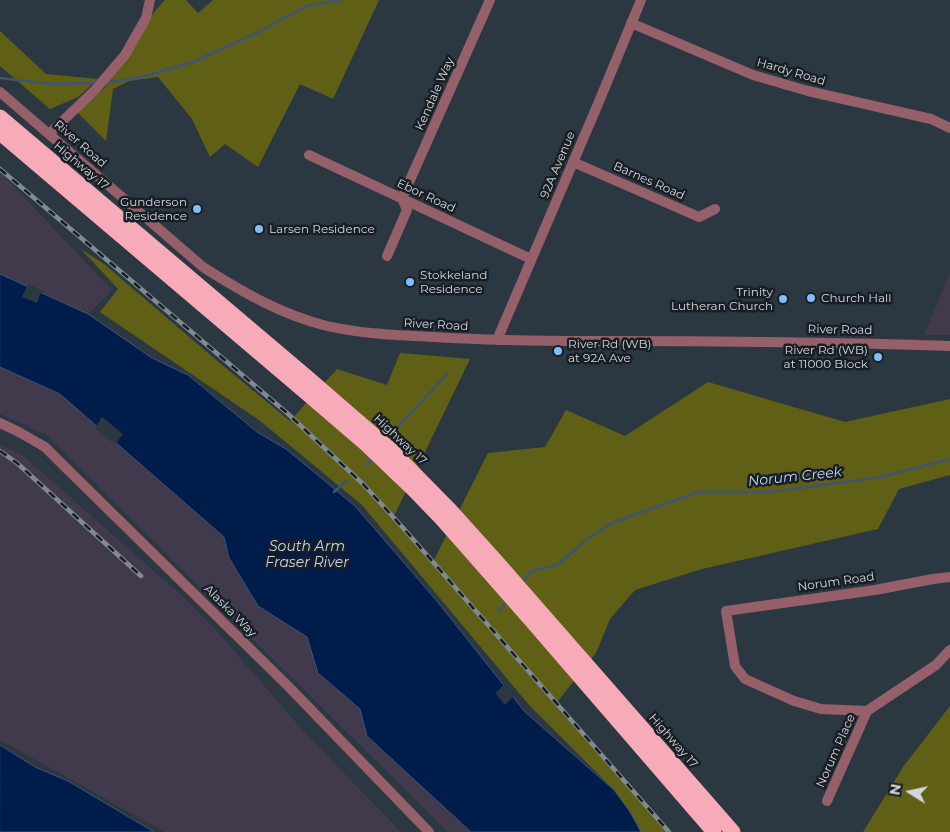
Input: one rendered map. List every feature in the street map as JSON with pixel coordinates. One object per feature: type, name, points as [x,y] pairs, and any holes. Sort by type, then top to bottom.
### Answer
[{"type":"highway","name":"Highway 17","points":[[0,116],[444,504],[491,565],[535,615],[733,832]]},
{"type":"highway","name":"Highway 17","points":[[0,133],[369,439]]},
{"type":"highway","name":"Highway 17","points":[[535,615],[714,832]]},
{"type":"street","points":[[49,134],[70,116],[96,89],[125,55],[146,18],[150,0]]},
{"type":"street","name":"Kendale Way","points":[[402,198],[490,0]]},
{"type":"street","name":"92A Avenue","points":[[497,340],[641,0]]},
{"type":"street","name":"Hardy Road","points":[[632,23],[752,74],[808,91],[931,119],[950,128]]},
{"type":"street","name":"River Road","points":[[0,92],[204,267],[257,300],[317,323],[359,332],[497,340],[871,343],[950,346]]},
{"type":"street","name":"Ebor Road","points":[[309,155],[531,259]]},
{"type":"street","name":"Barnes Road","points":[[573,162],[700,217],[715,210]]},
{"type":"street","points":[[387,256],[408,210],[402,198]]},
{"type":"street","name":"Alaska Way","points":[[0,423],[45,447],[288,686],[429,832]]},
{"type":"street","name":"Norum Road","points":[[867,711],[821,709],[794,701],[745,679],[735,666],[726,611],[875,590],[950,577]]},
{"type":"street","points":[[867,711],[936,665],[950,650]]},
{"type":"street","name":"Norum Place","points":[[827,801],[867,711]]},
{"type":"shaded area","points":[[165,0],[186,0],[198,13],[213,0],[379,0],[333,99],[300,84],[258,167],[225,144],[210,157],[192,119],[158,77],[129,81],[113,89],[106,141],[77,112],[105,88],[154,12]]},
{"type":"shaded area","points":[[0,31],[46,74],[98,79],[78,97],[50,109],[0,66]]},
{"type":"shaded area","points":[[0,172],[112,290],[88,314],[0,274]]},
{"type":"shaded area","points":[[81,249],[104,264],[290,421],[337,369],[387,385],[400,353],[470,359],[393,518],[432,564],[488,453],[545,447],[566,410],[625,436],[708,382],[845,422],[950,399],[950,475],[899,489],[878,529],[702,569],[635,590],[610,619],[596,653],[555,705],[668,832],[641,832],[630,812],[614,790],[529,705],[362,505],[259,420],[100,312],[118,289]]},
{"type":"shaded area","points":[[950,273],[950,335],[924,335]]},
{"type":"shaded area","points":[[0,367],[60,394],[224,537],[229,558],[258,606],[307,637],[318,673],[360,709],[367,736],[471,832],[448,832],[45,434],[0,414]]},
{"type":"shaded area","points":[[0,445],[21,454],[181,595],[216,630],[305,733],[401,832],[165,832],[0,740]]},
{"type":"shaded area","points":[[950,706],[950,832],[863,832],[903,767]]},
{"type":"water","name":"South Arm Fraser River","points":[[0,274],[88,314],[152,358],[188,375],[257,432],[286,449],[355,506],[436,600],[525,712],[614,790],[630,812],[641,832],[471,832],[367,736],[360,709],[318,673],[307,637],[258,606],[229,558],[224,537],[60,394],[0,367]]},
{"type":"water","points":[[0,745],[35,767],[68,781],[154,832],[0,832]]},
{"type":"pier","points":[[28,284],[45,292],[41,292],[37,303],[22,297]]},
{"type":"pier","points":[[102,417],[123,434],[115,445],[95,428]]},
{"type":"pier","points":[[505,684],[515,695],[505,705],[495,693]]},
{"type":"waterway","points":[[108,82],[142,77],[193,62],[257,33],[306,6],[340,0]]},
{"type":"waterway","points":[[0,78],[52,84],[96,83]]},
{"type":"waterway","points":[[387,439],[447,374]]},
{"type":"waterway","points":[[367,465],[373,457]]},
{"type":"waterway","name":"Norum Creek","points":[[522,583],[531,571],[557,565],[590,537],[614,522],[698,492],[770,492],[881,477],[950,459]]},
{"type":"waterway","points":[[334,492],[346,481]]},
{"type":"waterway","name":"Norum Creek","points":[[499,611],[507,601]]},
{"type":"railway","points":[[0,169],[287,413],[363,484],[669,832]]},
{"type":"railway","points":[[0,451],[17,463],[141,576]]},
{"type":"place","name":"Gunderson Residence","points":[[197,209]]},
{"type":"place","name":"Larsen Residence","points":[[259,229]]},
{"type":"place","name":"Stokkeland Residence","points":[[410,282]]},
{"type":"place","name":"Church Hall","points":[[811,298]]},
{"type":"place","name":"Trinity Lutheran Church","points":[[783,299]]},
{"type":"place","name":"River Rd (WB) at 92A Ave","points":[[558,351]]},
{"type":"place","name":"River Rd (WB) at 11000 Block","points":[[878,357]]}]
